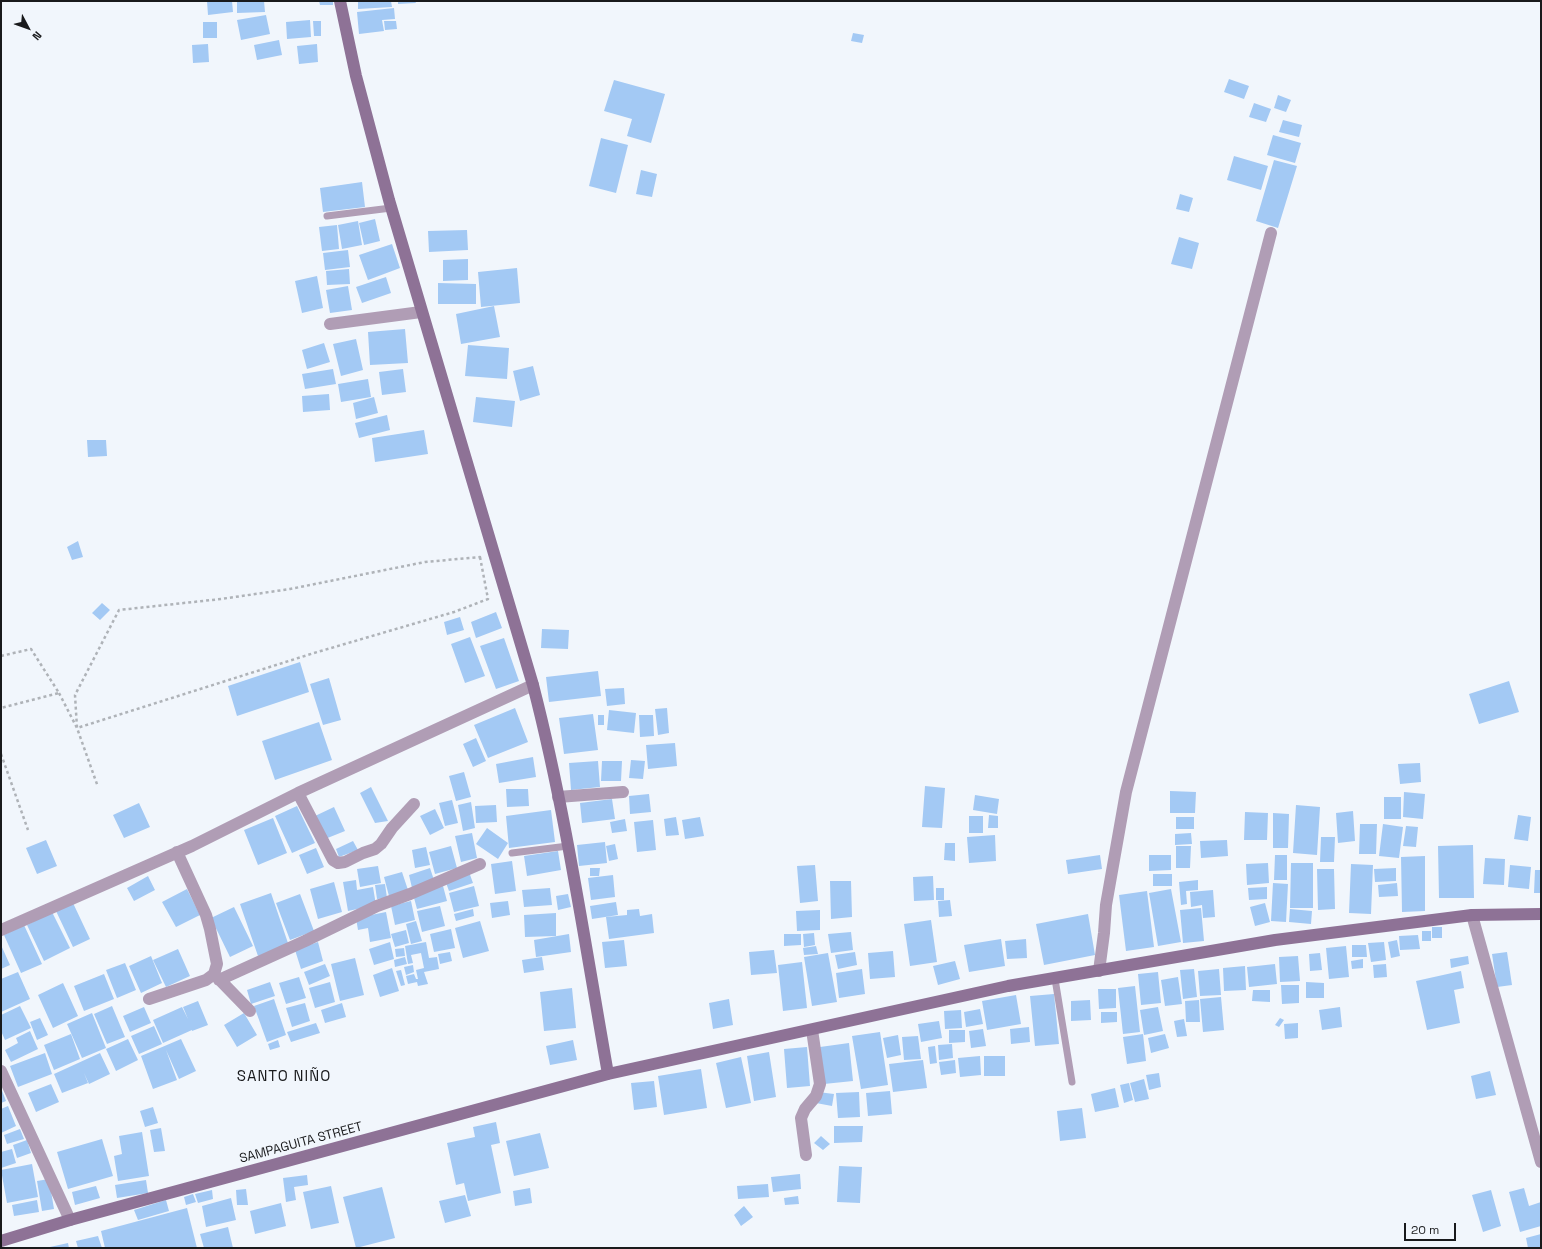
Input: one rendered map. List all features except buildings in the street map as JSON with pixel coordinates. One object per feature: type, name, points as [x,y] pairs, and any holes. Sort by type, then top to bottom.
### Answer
[{"type":"street","points":[[340,1],[356,76],[391,208],[533,685],[547,738],[568,846],[608,1074]]},
{"type":"street","points":[[1099,971],[1106,905],[1126,792],[1271,233]]},
{"type":"street","points":[[330,324],[421,312]]},
{"type":"street","points":[[1,930],[177,852],[298,793],[533,685]]},
{"type":"street","points":[[558,797],[623,792]]},
{"type":"street","points":[[298,793],[333,860],[338,863],[345,862],[374,849],[381,844],[392,828],[414,804]]},
{"type":"street","points":[[177,852],[206,915],[217,964],[216,977],[250,1012]]},
{"type":"street","points":[[149,1000],[216,977],[305,941],[377,906],[410,894],[480,864]]},
{"type":"street","name":"SAMPAGUITA STREET","points":[[1,1241],[70,1220],[608,1074],[1008,986],[1275,940],[1472,915],[1541,914]]},
{"type":"street","points":[[1472,915],[1541,1162]]},
{"type":"street","points":[[806,1155],[801,1118],[805,1109],[816,1096],[820,1084],[812,1030]]},
{"type":"street","points":[[1,1071],[70,1220]]},
{"type":"lane","points":[[327,216],[391,208]]},
{"type":"lane","points":[[512,853],[568,846]]},
{"type":"lane","points":[[1055,979],[1072,1082]]},
{"type":"path","points":[[480,556],[488,599],[454,612],[314,653],[77,728],[75,695],[119,610],[221,599],[290,589],[425,562],[480,556]]},
{"type":"path","points":[[1,656],[32,649],[59,693],[77,728],[98,787]]},
{"type":"path","points":[[1,708],[59,693]]},
{"type":"path","points":[[1,754],[28,830]]},
{"type":"district","name":"SANTO NIÑO","points":[[284,1077]]}]
